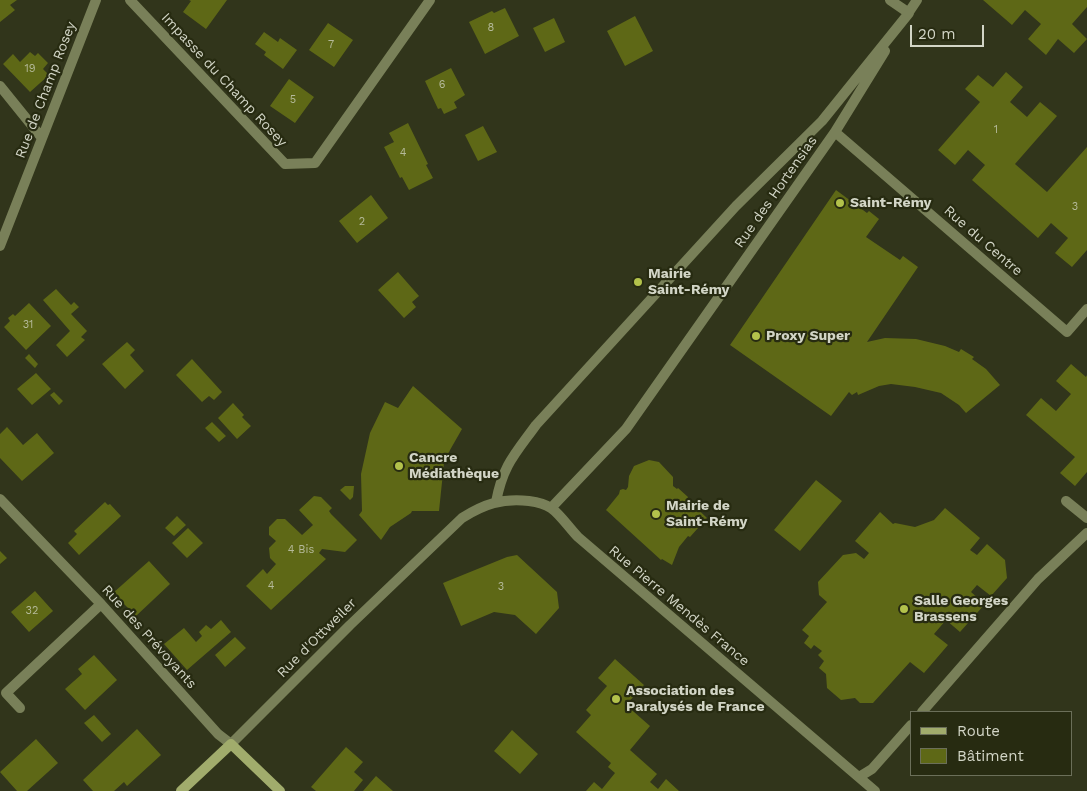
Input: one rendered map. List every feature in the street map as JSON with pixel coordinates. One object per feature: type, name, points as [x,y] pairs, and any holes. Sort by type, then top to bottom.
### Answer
[{"type":"street","name":"Rue de Champ Rosey","points":[[0,246],[96,0]]},
{"type":"street","name":"Impasse du Champ Rosey","points":[[130,0],[285,164],[315,163],[430,0]]},
{"type":"street","points":[[551,508],[512,499],[496,502],[508,462],[536,425],[736,206],[822,121],[909,13],[890,0]]},
{"type":"street","name":"Rue des Hortensias","points":[[551,508],[626,429],[835,132],[917,0]]},
{"type":"street","points":[[0,86],[42,138]]},
{"type":"street","name":"Rue du Centre","points":[[835,132],[1067,332],[1087,309]]},
{"type":"street","name":"Rue des Prévoyants","points":[[0,499],[101,604],[218,734],[280,791]]},
{"type":"street","points":[[1066,501],[1087,518]]},
{"type":"street","name":"Rue d'Ottweiler","points":[[181,791],[454,525],[476,509],[496,502]]},
{"type":"street","name":"Rue Pierre Mendès France","points":[[551,508],[578,537],[875,791]]},
{"type":"street","points":[[923,711],[1038,579],[1087,533]]},
{"type":"street","points":[[20,708],[6,692],[101,604]]},
{"type":"street","points":[[859,777],[872,768],[910,726]]},
{"type":"building","points":[[0,0],[17,0],[10,5],[15,10],[0,22]]},
{"type":"building","points":[[189,0],[227,0],[206,29],[183,12],[191,1]]},
{"type":"building","points":[[983,0],[1087,0],[1087,7],[1072,24],[1087,39],[1074,53],[1058,39],[1046,55],[1028,39],[1041,24],[1025,10],[1012,25]]},
{"type":"building","points":[[505,8],[519,36],[485,54],[469,22],[492,11],[494,13]]},
{"type":"building","points":[[635,16],[653,51],[625,66],[607,31]]},
{"type":"building","points":[[554,18],[565,42],[545,52],[533,28]]},
{"type":"building","points":[[328,23],[353,40],[334,67],[309,50]]},
{"type":"building","points":[[264,32],[278,42],[280,38],[297,50],[283,69],[264,55],[266,52],[255,44]]},
{"type":"building","points":[[30,52],[35,56],[38,53],[48,63],[43,69],[49,75],[30,92],[3,64],[13,54],[20,62]]},
{"type":"building","points":[[451,68],[465,95],[454,102],[457,108],[444,114],[441,108],[438,109],[425,81]]},
{"type":"building","points":[[1006,72],[1023,87],[1010,102],[1027,117],[1040,102],[1057,116],[1015,164],[1047,192],[1087,147],[1087,250],[1072,267],[1055,253],[1068,238],[1051,223],[1038,238],[972,180],[985,165],[968,150],[955,165],[938,150],[980,102],[965,89],[978,75],[993,87]]},
{"type":"building","points":[[289,79],[314,97],[295,123],[270,106]]},
{"type":"building","points":[[408,123],[433,178],[409,190],[402,177],[400,178],[384,147],[394,142],[389,133]]},
{"type":"building","points":[[483,126],[497,152],[478,161],[465,135]]},
{"type":"building","points":[[836,190],[867,213],[869,211],[879,219],[866,237],[900,260],[903,256],[918,267],[867,342],[885,338],[916,339],[945,346],[959,352],[961,349],[974,357],[972,359],[986,369],[1000,385],[966,413],[959,405],[941,393],[891,384],[879,386],[858,395],[857,392],[852,395],[849,392],[831,416],[730,345]]},
{"type":"building","points":[[371,195],[388,218],[357,243],[339,221]]},
{"type":"building","points":[[398,272],[419,296],[412,302],[416,307],[404,318],[378,290]]},
{"type":"building","points":[[56,289],[71,305],[74,302],[79,307],[71,314],[87,331],[81,337],[85,340],[67,357],[56,345],[70,331],[43,300]]},
{"type":"building","points":[[29,303],[51,326],[26,350],[4,327],[10,321],[8,318],[13,314],[15,316]]},
{"type":"building","points":[[127,342],[135,350],[130,355],[144,371],[125,389],[102,364]]},
{"type":"building","points":[[29,354],[38,364],[35,368],[25,358]]},
{"type":"building","points":[[192,359],[222,392],[214,400],[209,396],[202,402],[176,375]]},
{"type":"building","points":[[1071,364],[1086,377],[1087,375],[1087,472],[1075,486],[1060,473],[1075,457],[1026,415],[1041,398],[1056,411],[1071,394],[1056,381]]},
{"type":"building","points":[[36,373],[51,389],[32,405],[17,389]]},
{"type":"building","name":"Cancre Médiathèque","points":[[413,386],[462,429],[444,463],[439,511],[412,511],[390,527],[381,540],[359,515],[362,511],[361,474],[370,433],[385,402],[398,408]]},
{"type":"building","points":[[54,392],[63,401],[59,405],[50,395]]},
{"type":"building","points":[[233,403],[244,415],[242,417],[251,426],[237,439],[218,418]]},
{"type":"building","points":[[212,422],[226,436],[219,442],[205,428]]},
{"type":"building","points":[[7,427],[23,445],[37,433],[54,453],[22,481],[0,458],[0,434]]},
{"type":"building","name":"Mairie de Saint-Rémy","points":[[649,460],[659,462],[673,477],[673,486],[688,497],[687,499],[707,518],[679,547],[672,565],[661,560],[606,510],[620,490],[626,490],[628,487],[629,476],[634,466]]},
{"type":"building","points":[[816,480],[842,501],[800,551],[774,530]]},
{"type":"building","points":[[345,486],[354,486],[353,497],[350,500],[340,490]]},
{"type":"building","points":[[314,496],[321,497],[332,508],[329,511],[331,514],[357,540],[345,552],[322,549],[319,553],[326,559],[271,610],[246,586],[263,569],[267,574],[276,564],[270,558],[269,548],[276,541],[269,535],[269,527],[277,519],[285,519],[302,535],[313,525],[299,510]]},
{"type":"building","points":[[105,502],[108,505],[110,504],[121,516],[79,555],[68,543],[77,534],[74,531]]},
{"type":"building","name":"Salle Georges Brassens","points":[[945,508],[980,538],[970,550],[977,555],[987,544],[1005,560],[1007,578],[991,596],[977,585],[971,592],[985,604],[960,632],[946,620],[934,634],[948,645],[924,673],[910,662],[873,703],[860,703],[855,698],[841,700],[827,688],[826,674],[819,668],[824,661],[818,655],[822,651],[814,645],[811,649],[804,643],[809,636],[802,630],[827,602],[819,595],[818,582],[843,555],[856,553],[864,559],[869,553],[855,541],[880,512],[893,524],[915,527],[934,520]]},
{"type":"building","points":[[177,516],[186,525],[174,536],[165,528]]},
{"type":"building","points":[[188,528],[203,543],[187,558],[172,543]]},
{"type":"building","points":[[0,551],[7,558],[0,564]]},
{"type":"building","points":[[517,555],[557,592],[559,608],[536,634],[515,615],[494,612],[461,626],[443,583],[507,557]]},
{"type":"building","points":[[149,561],[170,584],[136,616],[113,593]]},
{"type":"building","points":[[35,591],[53,611],[29,632],[11,612]]},
{"type":"building","points":[[221,620],[231,632],[187,670],[164,644],[184,628],[196,642],[202,636],[199,632],[206,625],[211,629]]},
{"type":"building","points":[[235,637],[246,648],[225,667],[215,655]]},
{"type":"building","points":[[94,655],[117,680],[85,710],[65,689],[82,674],[78,669]]},
{"type":"building","points":[[615,659],[644,685],[626,705],[650,726],[630,750],[657,774],[650,782],[658,789],[666,779],[679,791],[586,791],[594,782],[602,789],[615,773],[608,767],[611,763],[576,732],[591,715],[586,710],[607,686],[598,678]]},
{"type":"building","points":[[94,715],[111,734],[102,742],[84,723]]},
{"type":"building","points":[[137,729],[161,755],[127,786],[124,782],[114,791],[93,791],[83,780]]},
{"type":"building","points":[[512,730],[538,754],[520,774],[494,751]]},
{"type":"building","points":[[36,739],[58,763],[27,791],[17,791],[0,772]]},
{"type":"building","points":[[346,747],[363,762],[354,772],[363,780],[354,791],[316,791],[311,787]]},
{"type":"building","points":[[376,776],[393,791],[363,791]]},
{"type":"place","name":"Saint-Rémy","points":[[840,203]]},
{"type":"place","name":"Mairie Saint-Rémy","points":[[638,282]]},
{"type":"place","name":"Proxy Super","points":[[756,336]]},
{"type":"place","name":"Cancre Médiathèque","points":[[399,466]]},
{"type":"place","name":"Mairie de Saint-Rémy","points":[[656,514]]},
{"type":"place","name":"Salle Georges Brassens","points":[[904,609]]},
{"type":"place","name":"Association des Paralysés de France","points":[[616,699]]}]
